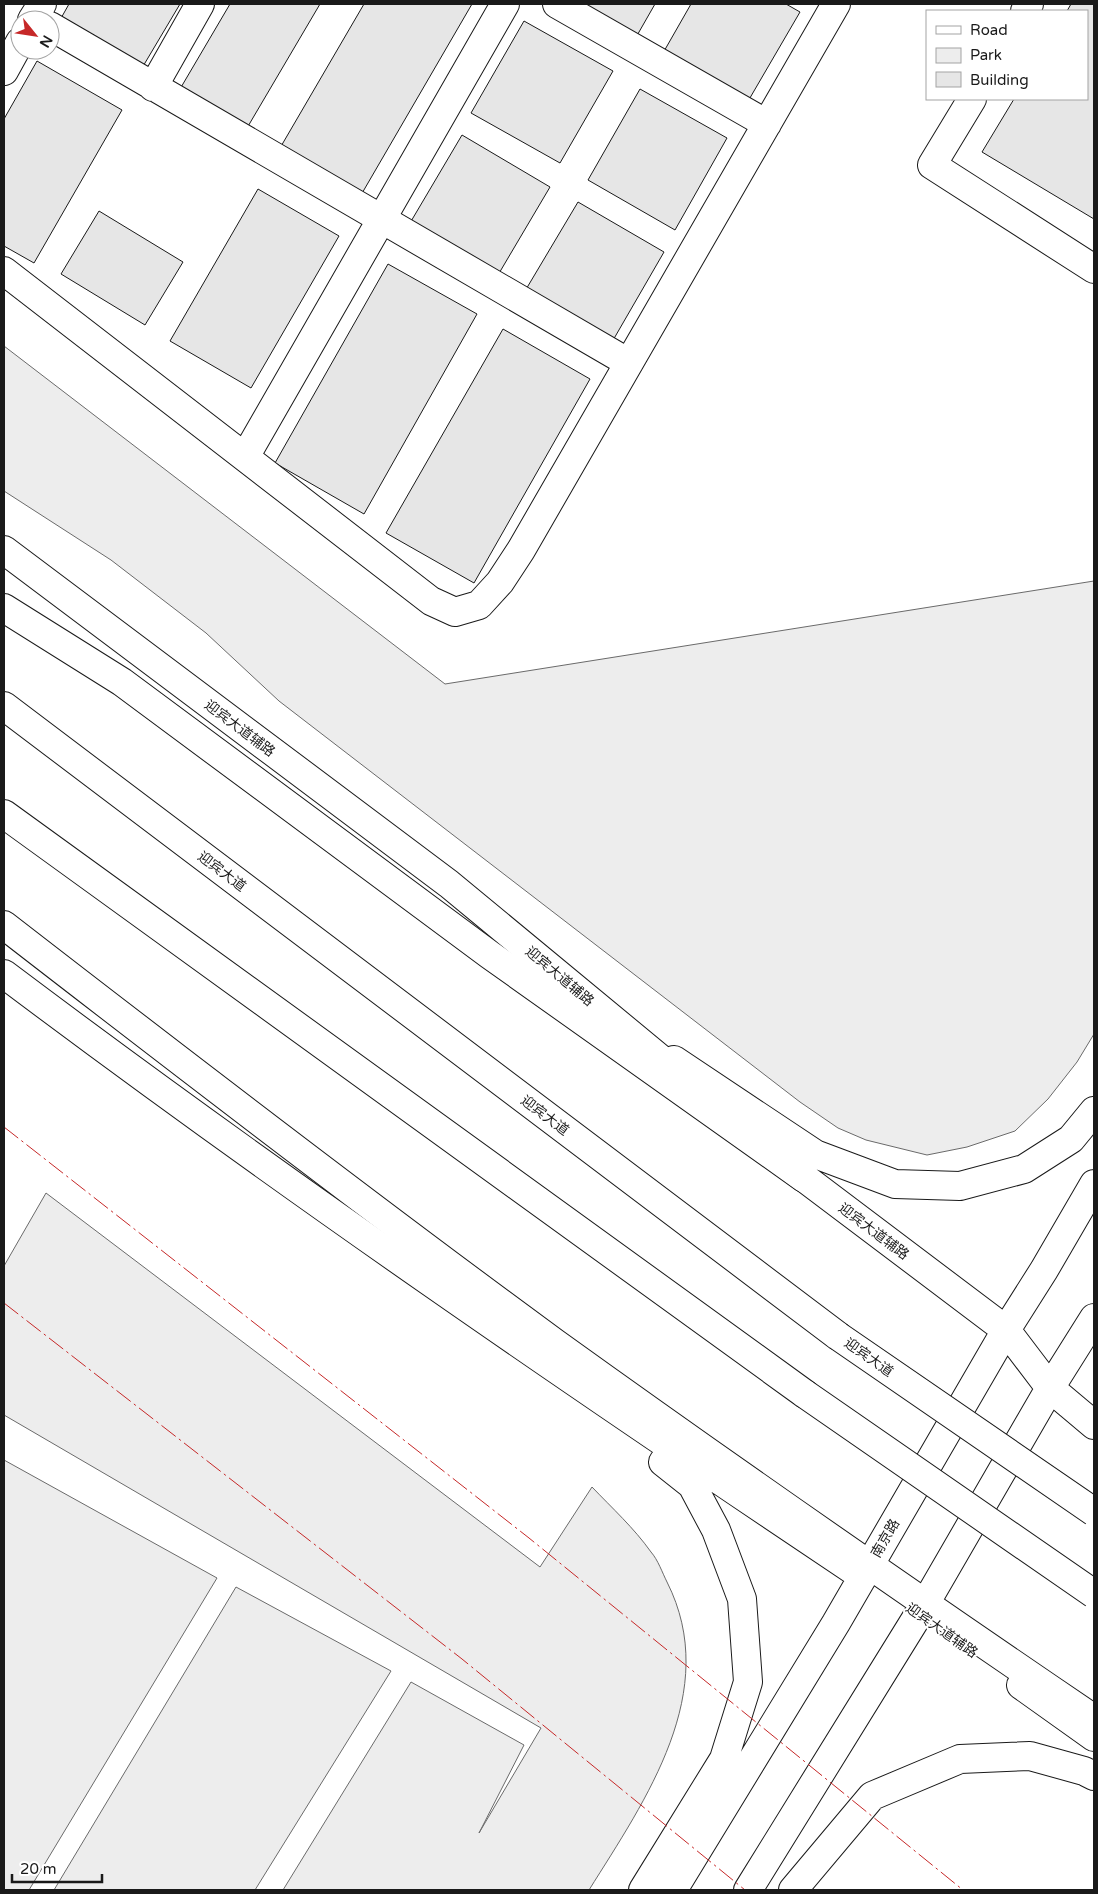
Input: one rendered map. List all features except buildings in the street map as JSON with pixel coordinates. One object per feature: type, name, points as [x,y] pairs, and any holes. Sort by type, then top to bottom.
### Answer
[{"type":"main road","points":[[153,87],[200,4]]},
{"type":"main road","points":[[244,457],[506,4]]},
{"type":"main road","points":[[557,4],[767,124]]},
{"type":"main road","points":[[4,271],[431,601],[455,612],[479,605],[500,582],[836,4]]},
{"type":"main road","points":[[60,30],[153,87],[629,363]]},
{"type":"main road","points":[[971,100],[932,164],[1094,269]]},
{"type":"main road","name":"迎宾大道辅路","points":[[4,550],[449,884],[804,1178],[1006,1330],[1050,1388],[1094,1425]]},
{"type":"main road","points":[[4,608],[122,682],[490,955],[804,1178]]},
{"type":"main road","name":"迎宾大道","points":[[4,706],[838,1336],[1094,1512]]},
{"type":"main road","points":[[4,814],[805,1394],[1094,1594]]},
{"type":"main road","points":[[4,925],[295,1150],[866,1571]]},
{"type":"main road","points":[[4,974],[147,1081],[614,1410],[1094,1719]]},
{"type":"main road","points":[[605,1014],[815,1154],[895,1184],[960,1186],[1024,1169],[1070,1139],[1094,1111]]},
{"type":"main road","name":"南京路","points":[[673,1890],[866,1571],[1006,1330],[1044,1270],[1094,1184]]},
{"type":"main road","points":[[748,1890],[922,1609],[1050,1388],[1094,1318]]},
{"type":"main road","points":[[505,1333],[692,1485],[716,1530],[742,1599],[748,1682],[724,1759],[643,1890]]},
{"type":"main road","name":"迎宾大道辅路","points":[[922,1609],[1094,1737]]},
{"type":"main road","points":[[793,1890],[872,1796],[960,1758],[1030,1756],[1084,1771],[1094,1776]]},
{"type":"green space","points":[[4,346],[445,684],[1094,581],[1094,1034],[1077,1062],[1048,1099],[1015,1131],[967,1147],[927,1155],[866,1140],[838,1128],[800,1102],[279,701],[206,633],[111,560],[4,491]]},
{"type":"green space","points":[[46,1193],[540,1567],[592,1487],[644,1543],[660,1566],[682,1623],[686,1663],[682,1703],[670,1743],[653,1781],[633,1819],[589,1890],[283,1890],[411,1682],[524,1745],[479,1833],[541,1728],[4,1415],[4,1266]]},
{"type":"green space","points":[[4,1460],[217,1578],[29,1890],[4,1890]]},
{"type":"green space","points":[[236,1587],[391,1671],[255,1890],[54,1890]]},
{"type":"power","points":[[4,1127],[529,1538],[963,1890]]},
{"type":"power","points":[[4,1303],[462,1659],[745,1890]]}]
